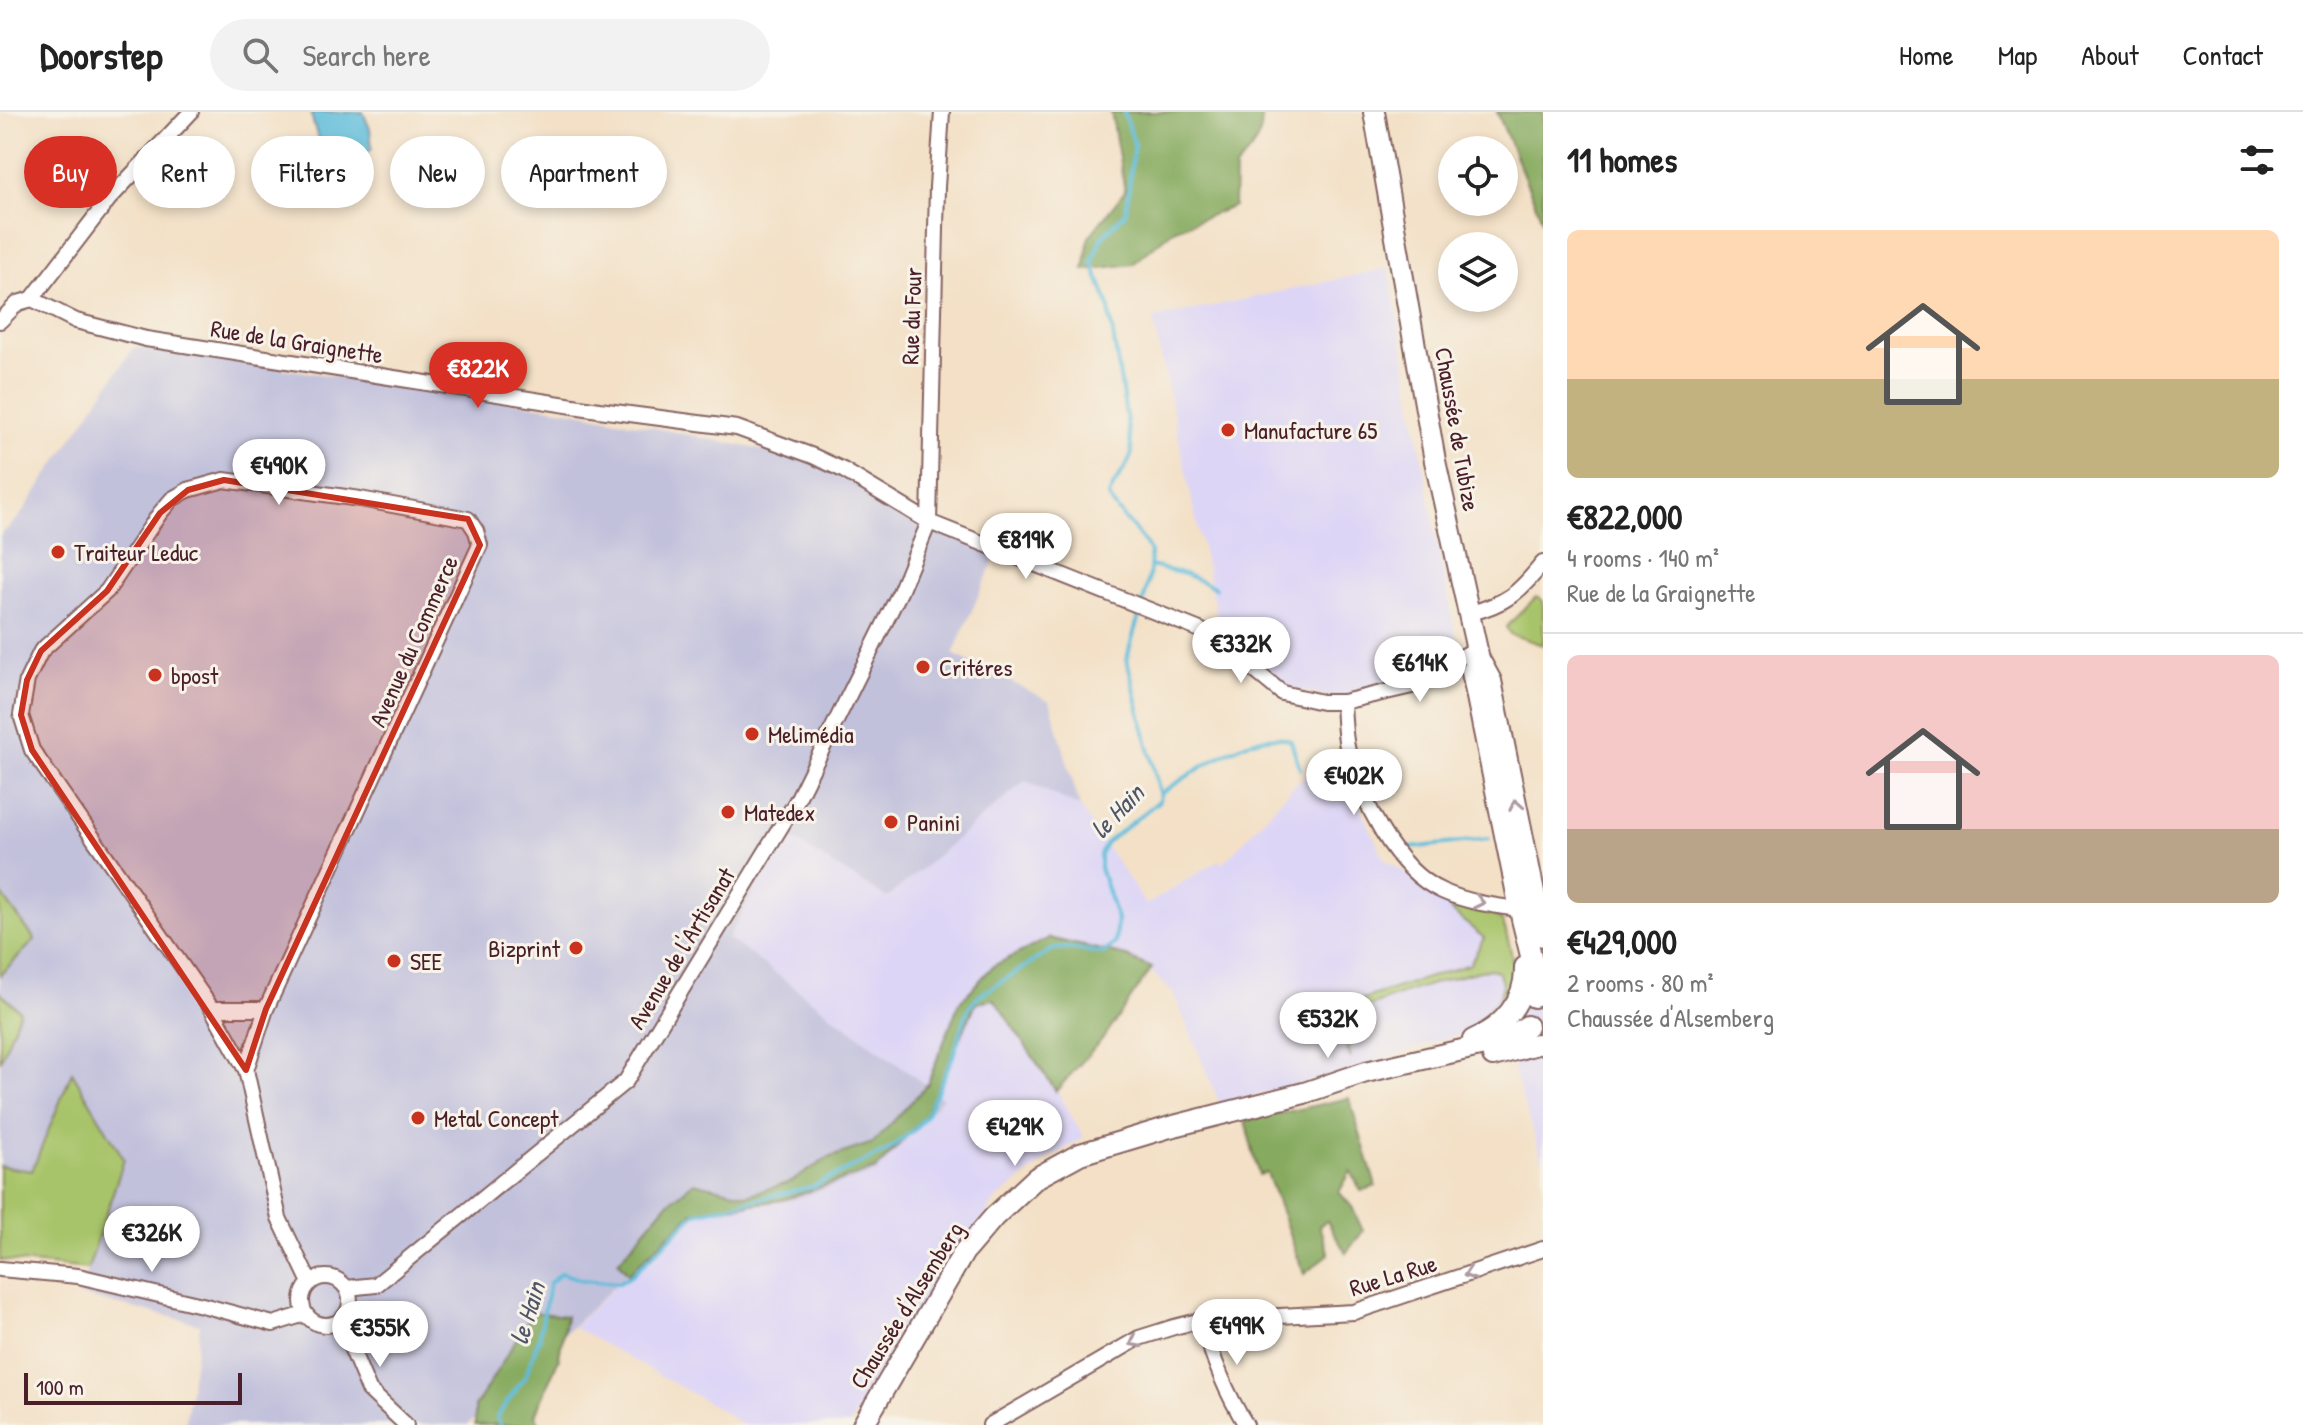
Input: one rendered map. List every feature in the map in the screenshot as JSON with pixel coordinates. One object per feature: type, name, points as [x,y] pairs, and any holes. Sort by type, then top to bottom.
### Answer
[{"type":"main road","name":"Chaussée de Tubize","points":[[1374,112],[1435,461],[1478,654],[1491,681],[1543,936]]},
{"type":"main road","name":"Chaussée de Tubize","points":[[1478,654],[1472,672],[1539,994],[1529,1006],[1527,1026]]},
{"type":"main road","name":"Chaussée de Tubize","points":[[1453,1051],[1497,1027],[1520,996],[1525,971],[1521,914]]},
{"type":"main road","name":"Chaussée d'Alsemberg","points":[[863,1425],[964,1252],[994,1217],[1036,1178],[1080,1154],[1170,1127],[1304,1093],[1344,1078],[1506,1040],[1527,1026]]},
{"type":"main road","points":[[1527,1026],[1540,1046]]},
{"type":"main road","name":"Chaussée d'Alsemberg","points":[[1304,1093],[1335,1090],[1540,1046]]},
{"type":"street","points":[[0,321],[18,303],[32,299],[109,199],[191,112]]},
{"type":"street","name":"Rue du Four","points":[[929,522],[936,219],[942,112]]},
{"type":"street","name":"Rue de la Graignette","points":[[32,299],[76,321],[146,339],[599,410],[737,428],[843,470],[929,522],[1200,630],[1220,642],[1282,693],[1322,702],[1343,702],[1412,686],[1478,654]]},
{"type":"street","name":"Avenue du Commerce","points":[[246,1070],[266,1009],[480,545],[468,519],[360,499],[224,480],[188,490],[172,499],[160,513],[107,591],[41,651],[27,680],[21,715],[32,750],[212,1009],[246,1070],[279,1218],[310,1283]]},
{"type":"street","name":"Avenue de l'Artisanat","points":[[347,1288],[376,1285],[626,1081],[796,802],[900,592],[929,522]]},
{"type":"street","points":[[1468,614],[1496,606],[1522,589],[1543,563]]},
{"type":"street","points":[[1343,702],[1347,749],[1392,848],[1418,875],[1440,891],[1521,914]]},
{"type":"street","points":[[212,1009],[266,1009]]},
{"type":"street","name":"Rue La Rue","points":[[990,1425],[1139,1338],[1202,1320],[1354,1312],[1543,1249]]},
{"type":"street","points":[[0,1269],[78,1276],[273,1324],[305,1314]]},
{"type":"street","points":[[330,1277],[347,1288],[351,1301],[340,1321],[326,1326],[314,1323],[305,1314],[302,1301],[310,1283],[330,1277]]},
{"type":"street","points":[[1202,1320],[1212,1357],[1246,1425]]},
{"type":"street","points":[[340,1321],[369,1390],[406,1425]]},
{"type":"highlighted area","points":[[224,480],[468,519],[480,545],[266,1009],[246,1070],[32,750],[21,715],[27,680],[41,651],[107,591],[160,513],[188,490]]},
{"type":"shaded area","points":[[1389,268],[1459,649],[1456,657],[1397,687],[1342,699],[1292,689],[1267,677],[1222,640],[1153,319]]},
{"type":"shaded area","points":[[134,347],[573,411],[802,458],[997,553],[953,654],[1050,701],[1080,807],[1025,781],[887,898],[786,835],[728,938],[943,1098],[876,1173],[788,1201],[693,1212],[468,1425],[185,1425],[200,1324],[79,1295],[124,1159],[32,1171],[0,1166],[0,1062],[20,1011],[0,992],[0,975],[35,940],[0,892],[0,536],[20,516]]},
{"type":"shaded area","points":[[1336,755],[1384,859],[1455,906],[1498,917],[1503,923],[1514,960],[1543,953],[1543,1163],[1497,1018],[1346,1072],[1220,1104],[1174,994],[1149,969],[1055,1087],[1084,1137],[1047,1159],[995,1200],[849,1425],[742,1425],[723,1411],[573,1327],[693,1212],[788,1201],[876,1173],[943,1098],[728,938],[786,834],[887,898],[1025,781],[1080,807],[1146,905],[1219,860],[1223,864],[1297,782]]},
{"type":"green space","points":[[1111,112],[1260,112],[1262,120],[1256,143],[1235,168],[1234,206],[1173,230],[1133,264],[1084,270],[1089,237],[1125,191]]},
{"type":"green space","points":[[1497,112],[1543,112],[1543,222],[1518,162],[1518,136],[1507,136]]},
{"type":"green space","points":[[1536,597],[1543,601],[1543,645],[1510,634],[1506,627]]},
{"type":"green space","points":[[0,892],[35,940],[0,975]]},
{"type":"green space","points":[[1455,906],[1493,915],[1504,925],[1513,962],[1512,984],[1505,1004],[1489,1020],[1484,1016],[1499,999],[1503,985],[1498,972],[1491,969],[1398,995],[1364,1010],[1352,1021],[1349,1032],[1351,1059],[1341,1033],[1331,1028],[1322,1032],[1313,1022],[1311,1010],[1356,1001],[1470,964],[1484,938],[1450,910]]},
{"type":"green space","points":[[1049,938],[1122,955],[1152,968],[1105,1036],[1056,1091],[994,999],[976,1003],[925,1116],[876,1169],[782,1200],[693,1212],[628,1274],[618,1262],[666,1205],[694,1182],[747,1195],[791,1182],[828,1158],[873,1143],[927,1085],[959,1003],[993,966]]},
{"type":"green space","points":[[0,992],[20,1011],[0,1062]]},
{"type":"green space","points":[[72,1072],[124,1159],[88,1269],[0,1260],[0,1166],[32,1171]]},
{"type":"green space","points":[[1349,1098],[1376,1186],[1361,1191],[1351,1171],[1339,1192],[1352,1207],[1363,1231],[1346,1253],[1327,1221],[1319,1226],[1329,1254],[1304,1274],[1267,1173],[1259,1175],[1245,1121]]},
{"type":"green space","points":[[533,1312],[566,1316],[559,1358],[535,1415],[541,1425],[475,1425],[475,1407]]},
{"type":"water","points":[[311,112],[363,112],[371,136],[318,136]]},
{"type":"waterway","name":"le Hain","points":[[500,1425],[497,1417],[526,1375],[539,1339],[549,1284],[561,1273],[583,1280],[619,1283],[632,1275],[696,1213],[812,1187],[888,1150],[914,1130],[927,1114],[953,1056],[967,1012],[977,997],[1053,949],[1104,953],[1115,943],[1117,919],[1100,868],[1100,854],[1106,843],[1159,801],[1160,794],[1127,660],[1147,586],[1150,558],[1144,541],[1109,497],[1132,453],[1108,303],[1092,262],[1102,237],[1126,212],[1134,143],[1124,112]]},
{"type":"waterway","points":[[1150,566],[1185,574],[1216,588]]},
{"type":"waterway","points":[[1160,794],[1224,754],[1261,739],[1277,737],[1291,741],[1300,769]]},
{"type":"waterway","points":[[1410,848],[1489,839]]},
{"type":"place","name":"Manufacture 65","points":[[1228,430]]},
{"type":"place","name":"Traiteur Leduc","points":[[58,552]]},
{"type":"place","name":"Critéres","points":[[923,667]]},
{"type":"place","name":"bpost","points":[[155,675]]},
{"type":"place","name":"Melimédia","points":[[752,734]]},
{"type":"place","name":"Matedex","points":[[728,812]]},
{"type":"place","name":"Panini","points":[[891,822]]},
{"type":"place","name":"Bizprint","points":[[576,948]]},
{"type":"place","name":"SEE","points":[[394,961]]},
{"type":"place","name":"Metal Concept","points":[[418,1118]]}]
